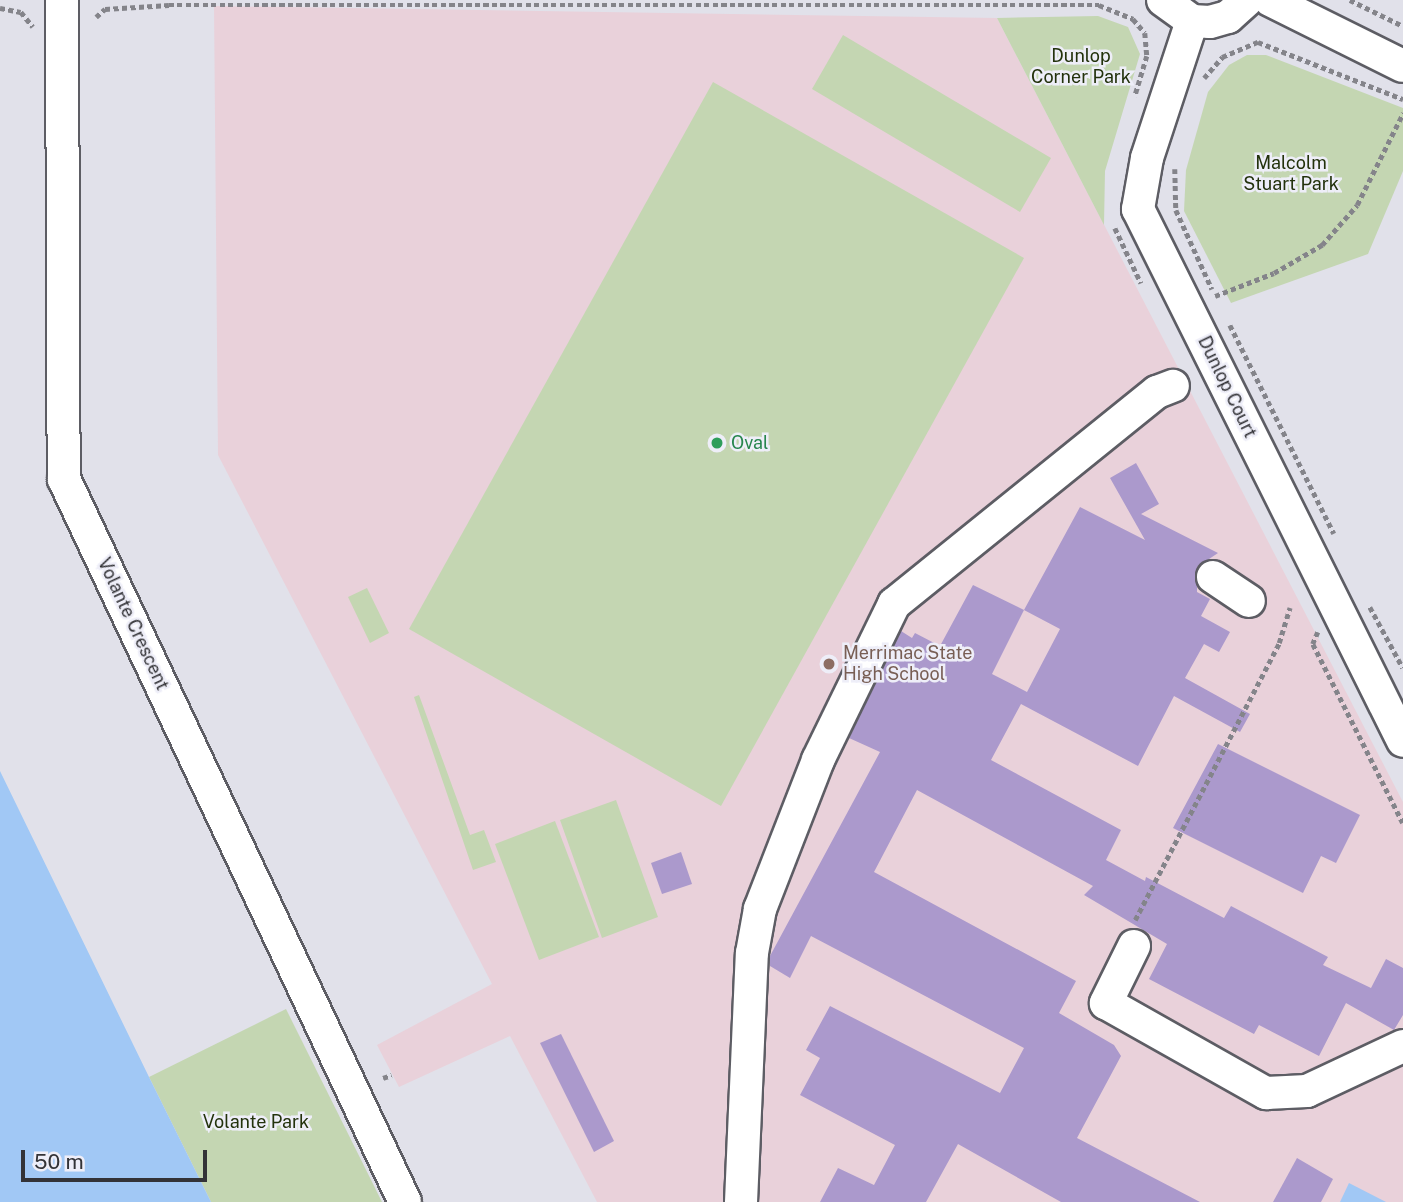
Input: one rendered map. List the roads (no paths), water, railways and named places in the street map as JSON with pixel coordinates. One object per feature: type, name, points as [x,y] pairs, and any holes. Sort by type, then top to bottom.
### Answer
[{"type":"street","name":"Volante Crescent","points":[[62,0],[64,479],[405,1202]]},
{"type":"street","points":[[1163,0],[1192,21],[1228,17],[1247,0]]},
{"type":"street","points":[[1270,0],[1403,66]]},
{"type":"street","name":"Dunlop Court","points":[[1192,21],[1147,158],[1138,209],[1403,741]]},
{"type":"street","points":[[741,1202],[752,953],[760,909],[817,760],[894,604],[1157,391],[1173,387]]},
{"type":"street","points":[[1213,576],[1249,601]]},
{"type":"street","points":[[1134,946],[1106,1003],[1266,1093],[1307,1091],[1403,1046]]},
{"type":"water","points":[[0,771],[149,1077],[211,1202],[0,1202]]},
{"type":"water","points":[[1349,1183],[1386,1202],[1340,1202]]},
{"type":"place","name":"Oval","points":[[717,443]]},
{"type":"place","name":"Merrimac State High School","points":[[829,664]]},
{"type":"park label","name":"Dunlop Corner Park","points":[[1081,67]]},
{"type":"park label","name":"Malcolm Stuart Park","points":[[1291,174]]},
{"type":"park label","name":"Volante Park","points":[[256,1122]]}]
